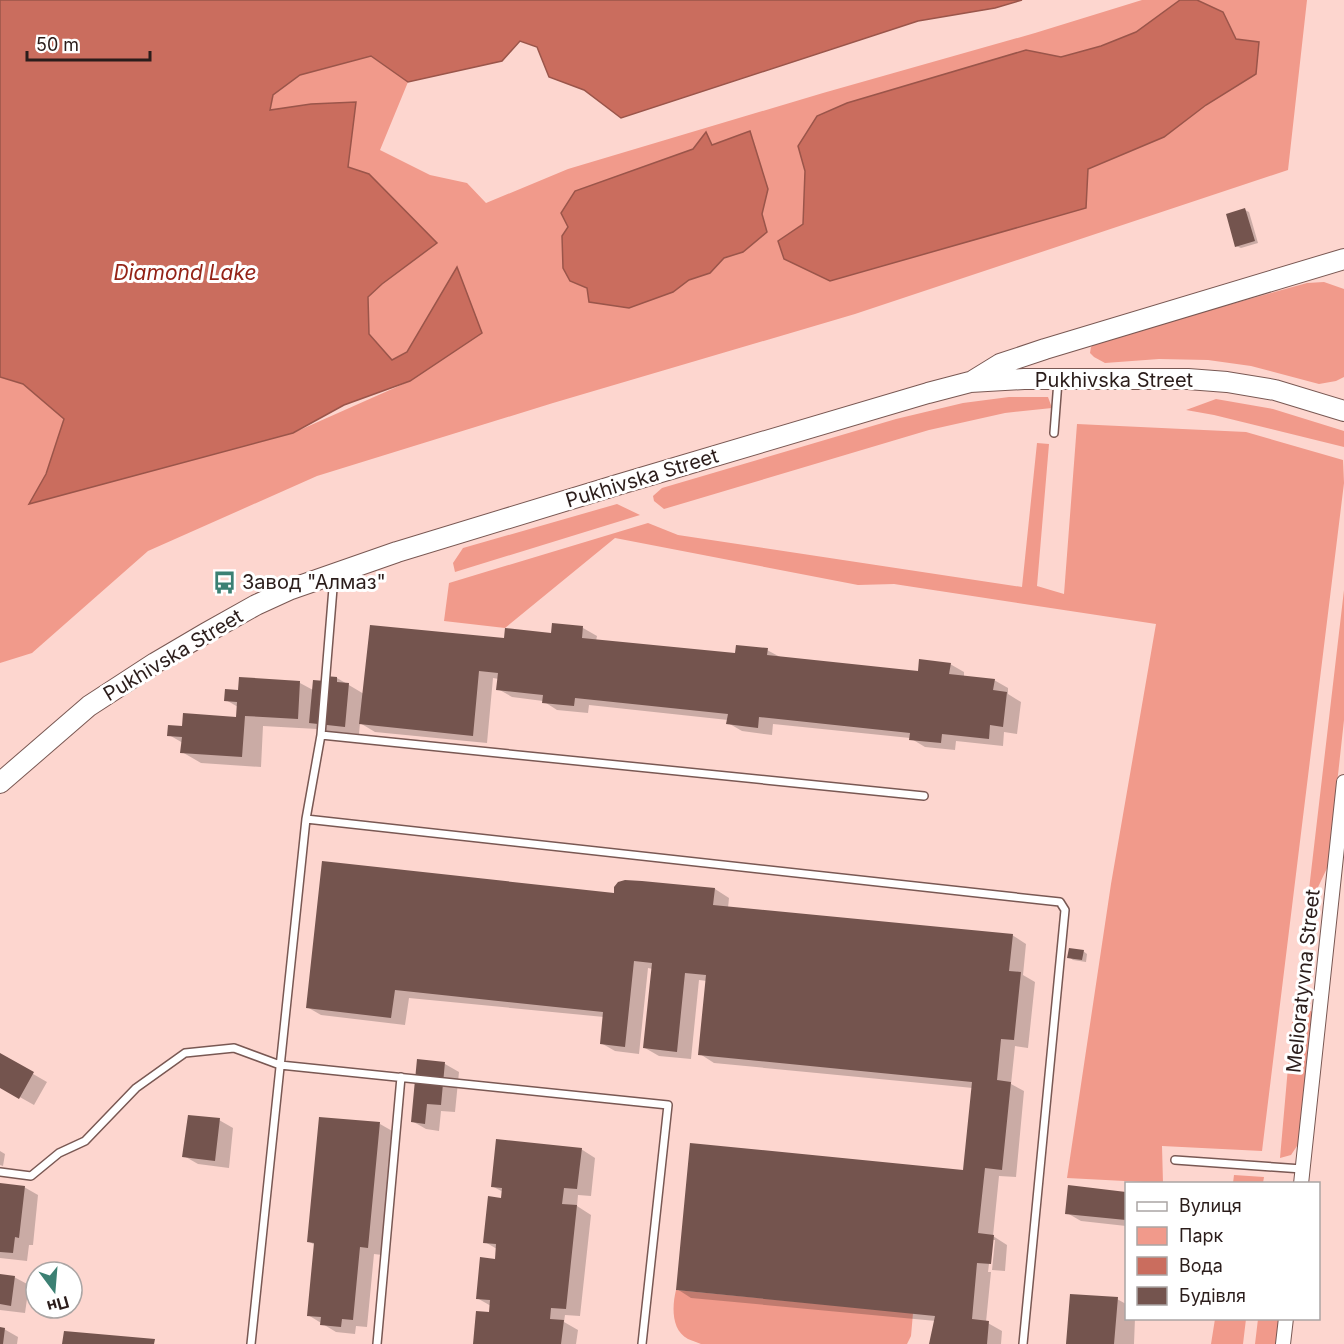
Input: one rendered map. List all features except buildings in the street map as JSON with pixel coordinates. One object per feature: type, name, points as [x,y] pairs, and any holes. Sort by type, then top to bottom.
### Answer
[{"type":"street","points":[[970,382],[1000,364],[1045,349],[1344,259]]},
{"type":"street","name":"Pukhivska Street","points":[[0,783],[89,706],[155,663],[256,605],[291,589],[397,552],[917,396],[970,382],[1024,379],[1188,379],[1227,382],[1275,390],[1344,411]]},
{"type":"street","name":"Melioratyvna Street","points":[[1301,1182],[1344,782]]},
{"type":"street","points":[[1283,1344],[1286,1320]]},
{"type":"lane","points":[[1054,433],[1058,379]]},
{"type":"lane","points":[[251,1344],[306,819],[321,735],[334,573]]},
{"type":"lane","points":[[321,735],[924,796]]},
{"type":"lane","points":[[306,819],[1060,902],[1065,910],[1023,1344]]},
{"type":"lane","points":[[0,1172],[32,1176],[59,1153],[86,1141],[136,1088],[185,1053],[234,1048],[280,1065],[668,1105],[642,1344]]},
{"type":"lane","points":[[377,1344],[401,1077]]},
{"type":"lane","points":[[1175,1161],[1302,1169]]},
{"type":"green space","points":[[1142,0],[1307,0],[1288,170],[855,314],[553,403],[317,476],[148,551],[32,653],[0,663],[0,377],[23,384],[64,419],[46,474],[30,503],[293,433],[410,381],[457,268],[407,352],[392,360],[369,334],[368,297],[382,284],[369,174],[348,167],[311,104],[270,111],[273,95],[300,75],[371,56],[408,82],[380,150],[430,175],[467,183],[486,203],[568,169]]},
{"type":"green space","points":[[1324,282],[1344,289],[1344,377],[1336,381],[1319,384],[1251,366],[1208,360],[1159,359],[1105,363],[1090,353],[1091,347],[1097,341],[1307,283]]},
{"type":"green space","points":[[1009,397],[1048,397],[1052,408],[1005,413],[929,430],[664,509],[654,501],[653,496],[662,488],[896,419],[963,403]]},
{"type":"green space","points":[[1216,399],[1273,409],[1344,431],[1344,447],[1186,410]]},
{"type":"green space","points":[[1077,424],[1246,432],[1343,460],[1344,483],[1262,1151],[1162,1146],[1163,1182],[1067,1178],[1111,884],[1156,624],[894,584],[858,585],[615,538],[505,628],[444,621],[449,583],[648,523],[678,535],[1022,587],[1037,443],[1049,444],[1037,586],[1064,594]]},
{"type":"green space","points":[[617,504],[640,515],[455,572],[453,563],[463,548]]},
{"type":"green space","points":[[1344,590],[1344,720],[1328,866],[1312,900],[1308,898]]},
{"type":"green space","points":[[1294,999],[1312,1012],[1299,1143],[1291,1155],[1280,1158]]},
{"type":"green space","points":[[1234,1175],[1264,1177],[1263,1182],[1233,1182]]},
{"type":"green space","points":[[676,1290],[913,1313],[911,1336],[907,1344],[701,1344],[688,1339],[678,1330],[674,1317]]},
{"type":"green space","points":[[1215,1320],[1246,1320],[1243,1344],[1211,1344]]},
{"type":"green space","points":[[1258,1320],[1280,1320],[1277,1344],[1255,1344]]},
{"type":"water","name":"Diamond Lake","points":[[0,0],[1022,0],[995,8],[918,21],[621,118],[584,90],[549,77],[537,47],[520,41],[502,61],[408,82],[371,56],[300,75],[273,95],[270,110],[311,104],[356,102],[348,167],[369,174],[437,243],[368,297],[369,334],[392,360],[407,352],[457,267],[482,333],[410,381],[344,405],[293,433],[29,504],[46,474],[64,419],[23,384],[0,377]]},
{"type":"water","points":[[1180,0],[1197,0],[1223,12],[1236,39],[1259,42],[1256,74],[1206,105],[1164,137],[1088,169],[1086,208],[830,281],[784,259],[778,241],[803,224],[805,171],[798,146],[817,116],[847,103],[1026,50],[1061,57],[1101,46],[1136,32]]},
{"type":"water","points":[[750,131],[768,189],[762,214],[767,232],[743,252],[724,258],[710,273],[689,280],[673,292],[629,308],[589,302],[587,288],[570,281],[563,268],[562,236],[568,227],[561,213],[575,191],[693,149],[706,132],[712,145]]},
{"type":"place","name":"Завод \"Алмаз\"","points":[[224,582]]}]
